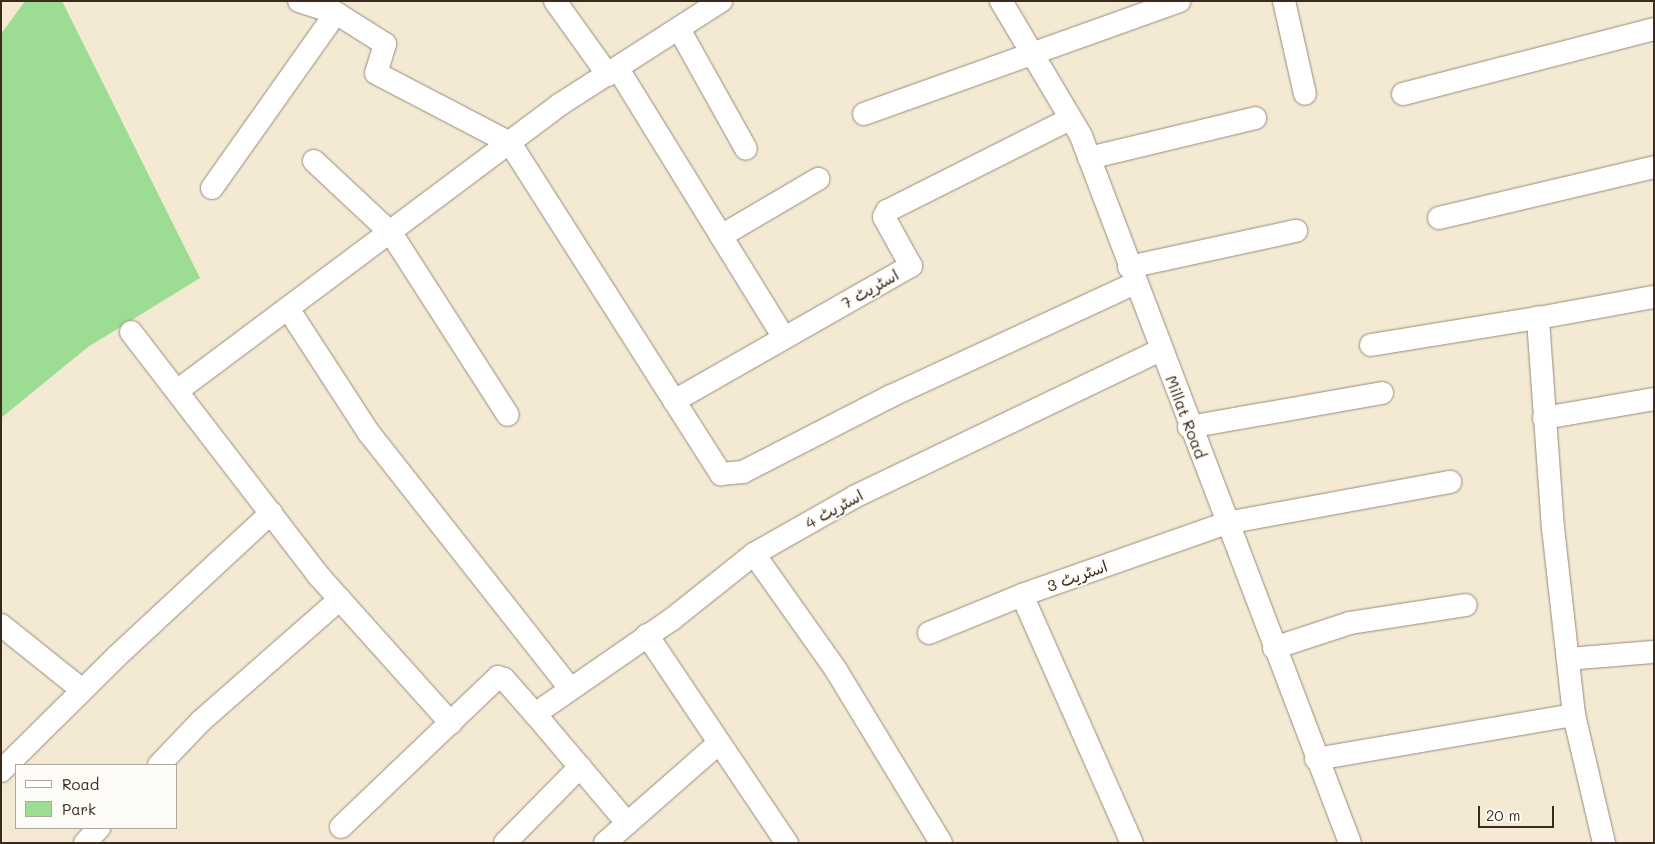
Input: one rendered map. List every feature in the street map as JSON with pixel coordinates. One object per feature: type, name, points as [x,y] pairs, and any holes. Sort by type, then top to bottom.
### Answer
[{"type":"street","points":[[299,1],[336,13],[385,44],[376,73],[510,143],[721,474],[743,472],[1132,275],[1296,231]]},
{"type":"street","points":[[555,1],[613,72],[721,236],[784,338]]},
{"type":"street","points":[[177,391],[289,310],[559,105],[721,1]]},
{"type":"street","name":"Millat Road","points":[[1001,1],[1070,119],[1089,158],[1160,350],[1316,759],[1350,843]]},
{"type":"street","points":[[864,114],[1031,52],[1179,1]]},
{"type":"street","points":[[1284,1],[1305,94]]},
{"type":"street","points":[[212,188],[336,13]]},
{"type":"street","points":[[679,29],[746,148]]},
{"type":"street","points":[[1403,94],[1654,29]]},
{"type":"street","points":[[1089,158],[1255,118]]},
{"type":"street","name":"اسٹریٹ 7","points":[[674,401],[912,266],[884,217],[887,211],[1070,119]]},
{"type":"street","points":[[314,161],[391,233],[508,414]]},
{"type":"street","points":[[1439,218],[1654,167]]},
{"type":"street","points":[[721,236],[818,179]]},
{"type":"street","points":[[1371,345],[1654,297]]},
{"type":"street","points":[[289,310],[369,433],[570,688]]},
{"type":"street","points":[[1538,318],[1544,418],[1574,715],[1604,843]]},
{"type":"street","points":[[131,332],[340,599],[451,723]]},
{"type":"street","name":"اسٹریٹ 4","points":[[535,714],[647,635],[754,554],[856,496],[1160,350]]},
{"type":"street","points":[[1190,427],[1382,393]]},
{"type":"street","points":[[1544,418],[1654,399]]},
{"type":"street","name":"اسٹریٹ 3","points":[[929,633],[1022,595],[1226,523],[1450,482]]},
{"type":"street","points":[[1,771],[82,690],[271,513]]},
{"type":"street","points":[[754,554],[836,670],[941,843]]},
{"type":"street","points":[[1022,595],[1132,843]]},
{"type":"street","points":[[160,764],[201,721],[340,599]]},
{"type":"street","points":[[1274,648],[1350,623],[1466,604]]},
{"type":"street","points":[[1,625],[82,690]]},
{"type":"street","points":[[647,635],[787,843]]},
{"type":"street","points":[[1568,659],[1654,652]]},
{"type":"street","points":[[341,827],[498,677],[504,679],[535,714],[627,823]]},
{"type":"street","points":[[1316,759],[1574,715]]},
{"type":"street","points":[[605,843],[720,743]]},
{"type":"street","points":[[505,843],[580,767]]},
{"type":"street","points":[[85,843],[98,829]]},
{"type":"green space","points":[[25,1],[62,1],[200,278],[88,347],[1,418],[1,34]]}]
